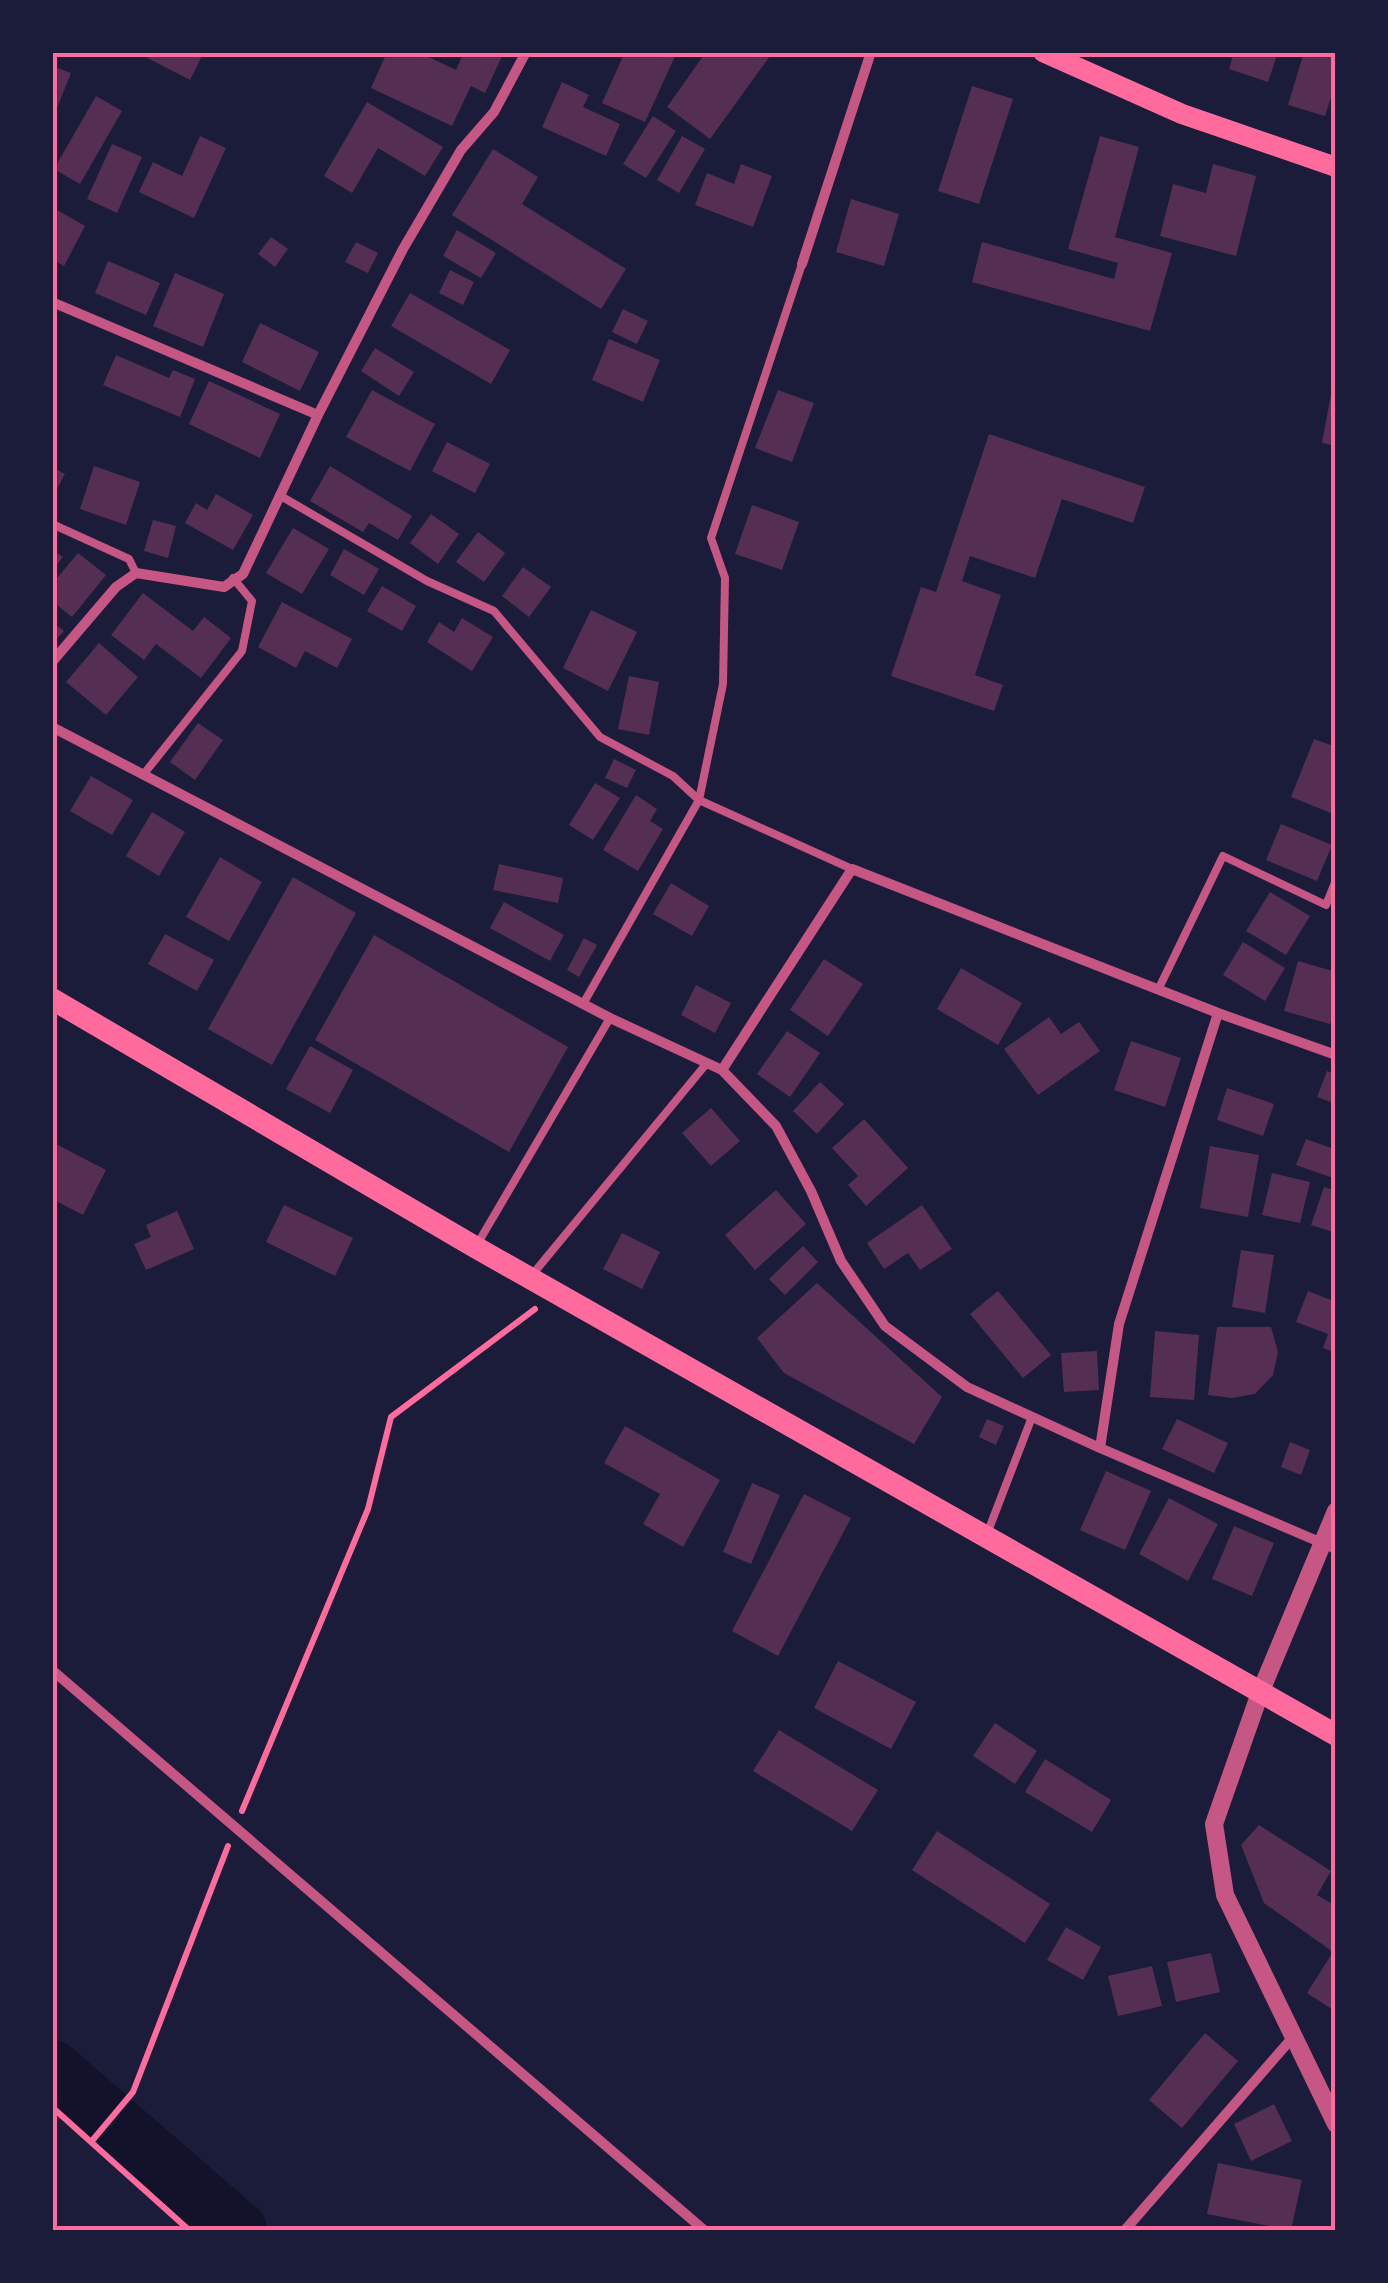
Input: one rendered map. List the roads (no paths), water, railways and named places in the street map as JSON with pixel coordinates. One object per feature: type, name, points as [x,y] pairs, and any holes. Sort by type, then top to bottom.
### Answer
[{"type":"highway","points":[[52,999],[475,1248],[1336,1735]]},
{"type":"main road","points":[[1043,52],[1182,114],[1335,165]]},
{"type":"street","points":[[52,662],[116,587],[136,573],[224,587],[243,574],[402,250],[461,150],[494,112],[526,52]]},
{"type":"street","points":[[802,264],[870,52]]},
{"type":"street","points":[[52,302],[318,415]]},
{"type":"street","points":[[52,727],[610,1018],[722,1070],[776,1126],[842,1261],[885,1326],[967,1386],[1100,1448],[1330,1546]]},
{"type":"street","points":[[722,1070],[852,870],[1336,1055]]},
{"type":"street","points":[[1100,1448],[1119,1324],[1218,1013]]},
{"type":"street","points":[[1336,1511],[1330,1546],[1260,1693],[1214,1824],[1225,1895],[1336,2124]]},
{"type":"street","points":[[52,1670],[704,2230]]},
{"type":"street","points":[[1125,2230],[1293,2037]]},
{"type":"lane","points":[[583,1004],[698,800],[723,684],[726,578],[711,538],[802,264]]},
{"type":"lane","points":[[279,495],[427,581],[494,610],[600,737],[673,776],[698,800],[852,870]]},
{"type":"lane","points":[[52,524],[129,559],[136,573]]},
{"type":"lane","points":[[143,776],[242,651],[252,601],[234,578]]},
{"type":"lane","points":[[1159,988],[1223,856],[1326,906],[1336,880]]},
{"type":"lane","points":[[475,1248],[610,1018]]},
{"type":"lane","points":[[530,1277],[707,1063]]},
{"type":"lane","points":[[986,1537],[1032,1417]]},
{"type":"waterway","points":[[52,2069],[238,2230]]}]
